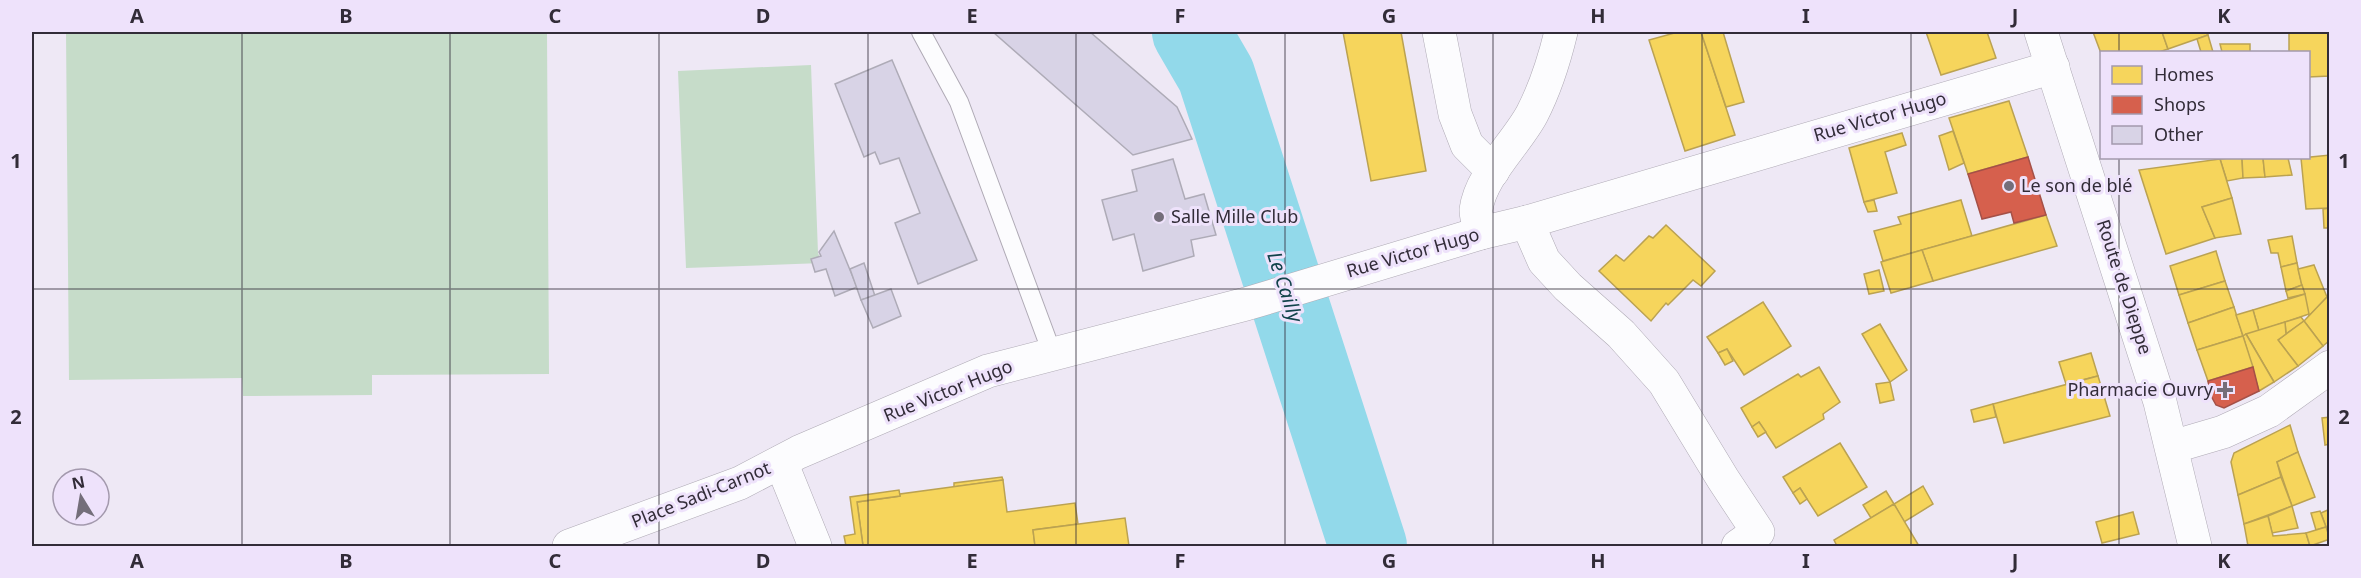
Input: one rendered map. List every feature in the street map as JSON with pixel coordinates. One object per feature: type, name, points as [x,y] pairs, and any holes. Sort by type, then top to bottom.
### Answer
[{"type":"street","points":[[1439,32],[1455,114],[1467,145],[1493,171]]},
{"type":"street","points":[[1481,233],[1476,212],[1481,193],[1493,171],[1530,118],[1545,88],[1561,32]]},
{"type":"street","name":"Route de Dieppe","points":[[2041,32],[2160,402],[2195,546]]},
{"type":"street","name":"Rue Victor Hugo","points":[[781,462],[988,371],[1246,304],[1481,233],[1527,222],[2053,67]]},
{"type":"street","points":[[1527,222],[1544,261],[1568,287],[1621,334],[1664,382],[1755,542]]},
{"type":"street","points":[[2172,447],[2223,432],[2269,411],[2330,367]]},
{"type":"street","name":"Place Sadi-Carnot","points":[[568,546],[740,483],[781,462],[814,546]]},
{"type":"lane","points":[[921,32],[959,102],[1052,353]]},
{"type":"green space","points":[[66,32],[547,32],[549,374],[372,375],[372,395],[243,396],[242,378],[69,380]]},
{"type":"green space","points":[[811,65],[818,253],[822,263],[686,268],[678,71]]},
{"type":"building: Homes","points":[[1343,32],[1401,32],[1426,171],[1371,181]]},
{"type":"building: Homes","points":[[1678,32],[1701,32],[1735,135],[1685,151],[1649,40]]},
{"type":"building: Homes","points":[[1701,32],[1723,32],[1744,102],[1726,107]]},
{"type":"building: Homes","points":[[1926,32],[1987,32],[1996,58],[1941,75]]},
{"type":"building: Homes","points":[[2093,32],[2162,32],[2168,49],[2162,51],[2100,51]]},
{"type":"building: Homes","points":[[2162,32],[2206,32],[2208,35],[2168,49]]},
{"type":"building: Homes","points":[[2289,32],[2330,32],[2330,76],[2310,77],[2310,51],[2289,51]]},
{"type":"building: Homes","points":[[2208,35],[2213,51],[2201,51],[2197,39]]},
{"type":"building: Homes","points":[[2220,44],[2250,44],[2250,51],[2222,51]]},
{"type":"building: Homes","points":[[2009,101],[2028,157],[1968,174],[1949,118]]},
{"type":"building: Homes","points":[[1953,131],[1964,163],[1949,170],[1939,136]]},
{"type":"building: Homes","points":[[1902,133],[1906,145],[1885,152],[1897,193],[1864,202],[1849,148]]},
{"type":"building: Homes","points":[[2330,155],[2330,208],[2306,209],[2301,159],[2310,159],[2310,157]]},
{"type":"building: Homes","points":[[2220,159],[2242,159],[2243,178],[2227,181]]},
{"type":"building: Homes","points":[[2220,159],[2232,198],[2202,207],[2215,238],[2166,254],[2139,170]]},
{"type":"building: Homes","points":[[2242,159],[2263,159],[2265,177],[2243,178]]},
{"type":"building: Homes","points":[[2263,159],[2288,159],[2292,175],[2265,177]]},
{"type":"building: Homes","points":[[2232,198],[2241,234],[2215,238],[2202,207]]},
{"type":"building: Homes","points":[[1874,200],[1877,211],[1868,212],[1864,202]]},
{"type":"building: Homes","points":[[1961,200],[1972,236],[1883,261],[1874,231],[1901,224],[1898,217]]},
{"type":"building: Homes","points":[[2330,208],[2330,228],[2324,228],[2323,209]]},
{"type":"building: Homes","points":[[2046,215],[2057,246],[1933,281],[1922,250]]},
{"type":"building: Homes","points":[[1666,225],[1715,271],[1701,286],[1693,280],[1668,305],[1666,303],[1651,321],[1599,271],[1616,255],[1624,261],[1649,236],[1653,238]]},
{"type":"building: Homes","points":[[2292,236],[2297,263],[2281,267],[2278,253],[2271,253],[2268,240]]},
{"type":"building: Homes","points":[[1922,250],[1933,281],[1891,293],[1881,262]]},
{"type":"building: Homes","points":[[2216,251],[2225,281],[2179,295],[2170,266]]},
{"type":"building: Homes","points":[[2297,263],[2302,285],[2286,291],[2281,267]]},
{"type":"building: Homes","points":[[2314,265],[2327,297],[2309,316],[2298,269]]},
{"type":"building: Homes","points":[[1879,270],[1884,291],[1869,294],[1864,274]]},
{"type":"building: Homes","points":[[2225,281],[2234,307],[2188,323],[2179,295]]},
{"type":"building: Homes","points":[[2302,285],[2305,294],[2288,298],[2286,291]]},
{"type":"building: Homes","points":[[2305,294],[2309,314],[2259,331],[2253,310]]},
{"type":"building: Homes","points":[[2327,297],[2330,300],[2330,340],[2323,346],[2304,321]]},
{"type":"building: Homes","points":[[1763,302],[1791,346],[1744,375],[1727,349],[1718,353],[1707,337]]},
{"type":"building: Homes","points":[[2234,307],[2243,336],[2197,350],[2188,323]]},
{"type":"building: Homes","points":[[2253,310],[2259,331],[2243,336],[2236,315]]},
{"type":"building: Homes","points":[[2301,317],[2304,321],[2286,334],[2285,322]]},
{"type":"building: Homes","points":[[2304,321],[2323,346],[2298,366],[2278,340]]},
{"type":"building: Homes","points":[[2285,322],[2286,334],[2278,340],[2298,366],[2274,382],[2246,334]]},
{"type":"building: Homes","points":[[1880,324],[1907,370],[1890,382],[1862,334]]},
{"type":"building: Homes","points":[[2246,334],[2274,382],[2259,391],[2243,336]]},
{"type":"building: Homes","points":[[2243,336],[2253,367],[2208,381],[2197,350]]},
{"type":"building: Homes","points":[[1727,349],[1733,361],[1725,365],[1718,353]]},
{"type":"building: Homes","points":[[2091,353],[2098,376],[2066,384],[2059,362]]},
{"type":"building: Homes","points":[[1819,367],[1840,402],[1823,414],[1824,419],[1776,448],[1759,422],[1752,427],[1741,408],[1798,374],[1801,377]]},
{"type":"building: Homes","points":[[2098,376],[2110,416],[2004,443],[1993,404]]},
{"type":"building: Homes","points":[[1890,382],[1894,400],[1880,403],[1876,384]]},
{"type":"building: Homes","points":[[1993,404],[1996,417],[1974,422],[1971,410]]},
{"type":"building: Homes","points":[[2330,417],[2330,444],[2325,445],[2322,418]]},
{"type":"building: Homes","points":[[1759,422],[1766,432],[1758,437],[1752,427]]},
{"type":"building: Homes","points":[[2290,425],[2298,452],[2277,462],[2281,477],[2238,495],[2231,462],[2234,453]]},
{"type":"building: Homes","points":[[1840,443],[1867,487],[1818,516],[1800,488],[1793,493],[1783,477]]},
{"type":"building: Homes","points":[[2298,452],[2315,497],[2292,506],[2277,462]]},
{"type":"building: Homes","points":[[1002,477],[1003,480],[954,487],[954,483]]},
{"type":"building: Homes","points":[[2281,477],[2292,506],[2244,524],[2238,495]]},
{"type":"building: Homes","points":[[1003,480],[1007,512],[1075,503],[1078,524],[1033,530],[1035,546],[863,546],[857,502]]},
{"type":"building: Homes","points":[[1923,486],[1933,504],[1904,522],[1894,504]]},
{"type":"building: Homes","points":[[1800,488],[1807,499],[1800,504],[1793,493]]},
{"type":"building: Homes","points":[[899,490],[900,496],[857,502],[863,546],[846,546],[844,536],[855,534],[850,497]]},
{"type":"building: Homes","points":[[1886,491],[1894,504],[1871,518],[1863,505]]},
{"type":"building: Homes","points":[[1894,504],[1919,546],[1837,546],[1834,540]]},
{"type":"building: Homes","points":[[2292,506],[2298,528],[2272,533],[2268,516]]},
{"type":"building: Homes","points":[[2330,509],[2330,538],[2321,513]]},
{"type":"building: Homes","points":[[2320,511],[2326,527],[2316,530],[2311,513]]},
{"type":"building: Homes","points":[[2133,512],[2139,534],[2102,543],[2096,522]]},
{"type":"building: Homes","points":[[2268,516],[2273,536],[2306,533],[2310,546],[2248,546],[2244,524]]},
{"type":"building: Homes","points":[[1125,518],[1129,546],[1035,546],[1033,530]]},
{"type":"building: Homes","points":[[2326,527],[2330,539],[2310,546],[2306,533]]},
{"type":"building: Shops","points":[[2028,157],[2046,215],[2014,223],[2011,212],[1982,219],[1968,174]]},
{"type":"building: Shops","points":[[2253,367],[2259,391],[2224,408],[2216,405],[2210,394],[2208,381]]},
{"type":"building: Other","points":[[993,32],[1090,32],[1177,107],[1192,139],[1133,155]]},
{"type":"building: Other","points":[[892,60],[977,260],[918,284],[895,223],[920,213],[899,158],[880,164],[875,152],[864,157],[835,84]]},
{"type":"building: Other","name":"Salle Mille Club","points":[[1173,159],[1185,199],[1204,194],[1216,235],[1191,240],[1194,256],[1143,271],[1134,234],[1113,240],[1102,200],[1137,191],[1132,170]]},
{"type":"building: Other","points":[[834,231],[857,287],[835,296],[826,269],[815,272],[811,259],[821,256],[819,252]]},
{"type":"building: Other","points":[[864,263],[875,296],[861,300],[850,269]]},
{"type":"building: Other","points":[[891,289],[901,316],[873,328],[861,300]]},
{"type":"waterway","name":"Le Cailly","points":[[1191,32],[1216,75],[1368,546]]},
{"type":"place","name":"Le son de blé","points":[[2009,186]]},
{"type":"place","name":"Salle Mille Club","points":[[1159,217]]},
{"type":"place","name":"Pharmacie Ouvry","points":[[2225,390]]}]
